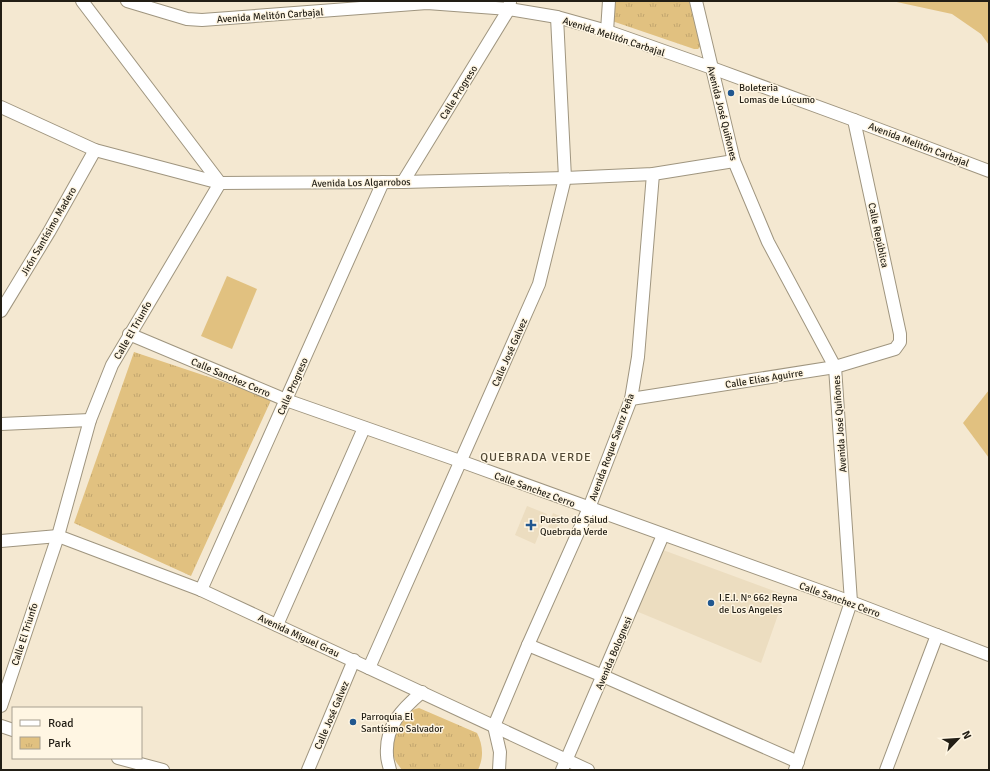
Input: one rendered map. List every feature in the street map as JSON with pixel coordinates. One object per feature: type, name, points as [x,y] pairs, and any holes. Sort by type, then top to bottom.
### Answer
[{"type":"street","points":[[82,1],[220,183]]},
{"type":"street","name":"Avenida Melitón Carbajal","points":[[127,1],[187,19],[202,20],[427,2],[510,5],[607,31],[854,120],[989,171]]},
{"type":"street","points":[[607,31],[609,1]]},
{"type":"street","name":"Avenida José Quiñones","points":[[696,1],[734,161],[768,242],[835,367],[851,602],[796,766]]},
{"type":"street","name":"Calle Progreso","points":[[403,182],[510,5]]},
{"type":"street","name":"Calle José Galvez","points":[[369,668],[539,284],[565,178],[557,17]]},
{"type":"street","name":"Avenida Los Algarrobos","points":[[1,107],[95,150],[220,183],[403,182],[565,178],[653,174],[734,161]]},
{"type":"street","name":"Calle República","points":[[854,120],[900,334],[900,342],[895,349]]},
{"type":"street","name":"Jirón Santísimo Madero","points":[[1,311],[49,232],[95,150]]},
{"type":"street","name":"Avenida Roque Saenz Peña","points":[[494,726],[589,508],[631,399],[638,357],[653,174]]},
{"type":"street","name":"Calle Progreso","points":[[201,590],[383,182]]},
{"type":"street","name":"Calle El Triunfo","points":[[1,706],[58,536],[90,420],[112,365],[129,334],[220,183]]},
{"type":"street","name":"Calle Sanchez Cerro","points":[[129,334],[286,400],[851,602],[989,655]]},
{"type":"street","name":"Calle Elías Aguirre","points":[[631,399],[835,367],[895,349]]},
{"type":"street","points":[[1,424],[90,420]]},
{"type":"street","points":[[277,625],[364,428]]},
{"type":"street","name":"Avenida Bolognesi","points":[[564,765],[663,535]]},
{"type":"street","name":"Avenida Miguel Grau","points":[[1,541],[58,536],[201,590],[494,726],[564,765],[588,770]]},
{"type":"street","points":[[886,770],[937,635]]},
{"type":"street","points":[[528,645],[603,676],[796,766]]},
{"type":"street","name":"Calle José Galvez","points":[[308,770],[354,660]]},
{"type":"street","points":[[390,770],[387,755],[388,735],[397,716],[422,692]]},
{"type":"street","points":[[1,726],[12,730]]},
{"type":"street","points":[[494,726],[500,752],[500,770]]},
{"type":"street","points":[[122,759],[163,770]]},
{"type":"shaded area","name":"Puesto de Salud Quebrada Verde","points":[[527,506],[547,514],[535,544],[515,535]]},
{"type":"shaded area","name":"Puesto de Salud Quebrada Verde","points":[[553,513],[562,517],[556,530],[548,527]]},
{"type":"shaded area","name":"I.E.I. N° 662 Reyna de Los Angeles","points":[[663,550],[785,595],[761,663],[636,611]]},
{"type":"green space","points":[[613,1],[689,1],[701,46],[698,49],[694,49],[612,21]]},
{"type":"green space","points":[[892,1],[989,1],[989,45],[981,34],[952,14]]},
{"type":"green space","points":[[227,276],[257,289],[232,349],[201,336]]},
{"type":"green space","points":[[134,352],[272,398],[191,576],[74,523]]},
{"type":"green space","points":[[989,390],[989,458],[963,423]]},
{"type":"green space","points":[[419,708],[477,733],[481,742],[482,751],[478,770],[402,770],[395,760],[393,753],[395,735],[402,718],[408,712]]},
{"type":"place","name":"Boleteria Lomas de Lúcumo","points":[[731,93]]},
{"type":"place","name":"Puesto de Salud Quebrada Verde","points":[[531,525]]},
{"type":"place","name":"I.E.I. N° 662 Reyna de Los Angeles","points":[[711,603]]},
{"type":"place","name":"Parroquia El Santísimo Salvador","points":[[353,722]]},
{"type":"district","name":"QUEBRADA VERDE","points":[[536,457]]}]
